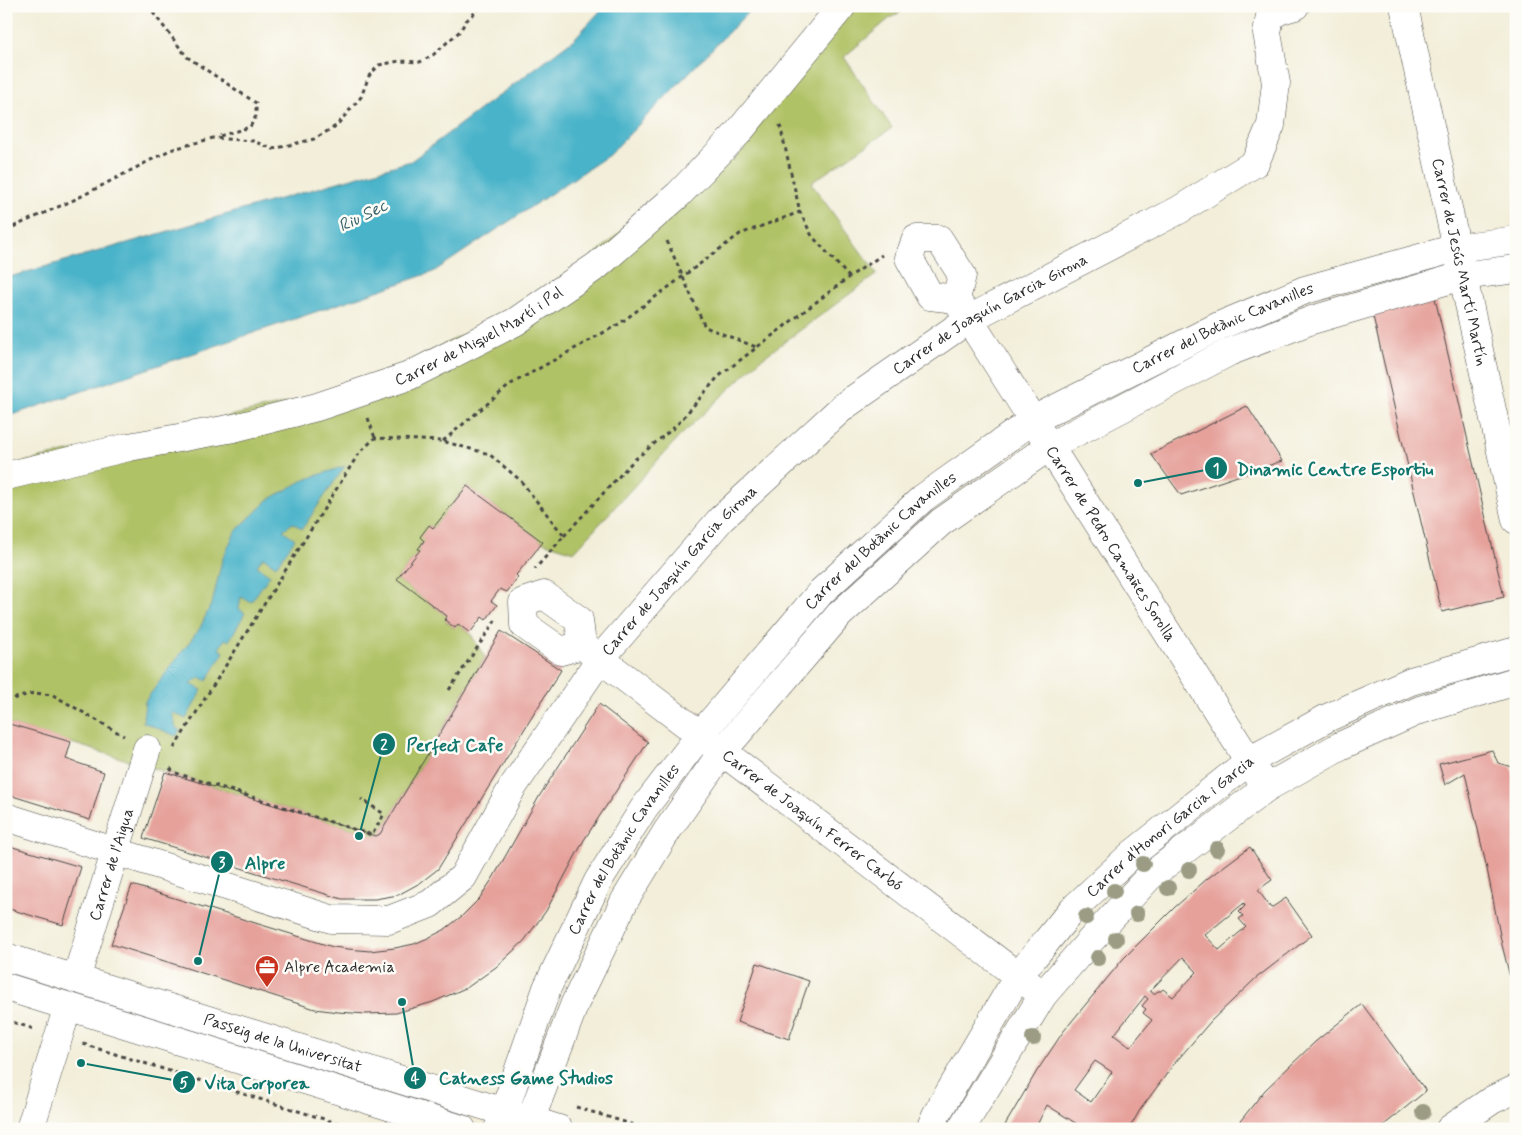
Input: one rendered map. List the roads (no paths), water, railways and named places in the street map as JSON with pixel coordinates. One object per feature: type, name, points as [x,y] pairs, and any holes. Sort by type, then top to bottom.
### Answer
[{"type":"street","name":"Carrer de Miquel Martí i Pol","points":[[6,476],[129,447],[234,428],[317,407],[409,376],[515,322],[598,265],[678,195],[737,134],[842,6]]},
{"type":"street","name":"Carrer de Joaquín Garcia Girona","points":[[6,817],[332,919],[389,920],[430,904],[463,877],[591,652],[721,519],[844,406],[962,309],[1178,210],[1255,163],[1271,125],[1276,83],[1267,33],[1269,11],[1295,6]]},
{"type":"street","name":"Carrer de Jesús Martí Martín","points":[[1404,6],[1516,520]]},
{"type":"street","points":[[916,239],[939,239],[962,275],[962,309],[930,296],[909,258],[916,239]]},
{"type":"street","name":"Carrer del Botànic Cavanilles","points":[[511,1124],[547,988],[598,881],[644,808],[700,735],[821,592],[923,498],[1033,420],[1219,326],[1305,290],[1456,248],[1516,240]]},
{"type":"street","name":"Carrer del Botànic Cavanilles","points":[[511,1124],[575,1003],[625,900],[667,831],[722,752],[839,615],[941,522],[1050,446],[1229,352],[1312,320],[1462,276],[1516,269]]},
{"type":"street","name":"Carrer de Pedro Camañes Sorolla","points":[[962,309],[1266,788]]},
{"type":"street","points":[[544,595],[579,620],[591,652],[560,651],[524,625],[518,599],[544,595]]},
{"type":"street","name":"Carrer d'Honori Garcia i Garcia","points":[[930,1129],[936,1114],[1018,976],[1072,910],[1131,855],[1249,761],[1327,718],[1411,681],[1516,651]]},
{"type":"street","name":"Carrer de Joaquín Ferrer Carbó","points":[[591,652],[1043,995]]},
{"type":"street","name":"Carrer d'Honori Garcia i Garcia","points":[[961,1129],[1043,995],[1149,877],[1266,788],[1340,746],[1420,710],[1516,681]]},
{"type":"street","name":"Carrer de l'Aigua","points":[[76,979],[116,851],[157,755]]},
{"type":"street","name":"Passeig de la Universitat","points":[[6,957],[511,1124],[558,1129]]},
{"type":"street","points":[[6,973],[511,1124]]},
{"type":"street","points":[[6,987],[462,1129]]},
{"type":"street","points":[[6,1001],[61,1028],[417,1129]]},
{"type":"street","points":[[32,1121],[61,1028]]},
{"type":"street","points":[[1450,1129],[1492,1100],[1516,1088]]},
{"type":"water","name":"Riu Sec","points":[[605,6],[754,6],[609,155],[433,272],[6,417],[6,278],[411,161],[574,39]]},
{"type":"water","points":[[345,466],[302,529],[293,523],[283,530],[295,539],[276,566],[263,557],[257,566],[270,575],[251,602],[241,597],[239,609],[245,613],[229,641],[225,639],[219,649],[224,652],[207,681],[200,677],[191,684],[202,690],[186,719],[172,712],[176,728],[180,730],[176,736],[143,722],[145,701],[200,628],[213,600],[222,560],[235,532],[268,500],[304,480]]},
{"type":"place","name":"Dinamic Centre Esportiu","points":[[1138,483]]},
{"type":"place","name":"Perfect Cafe","points":[[359,836]]},
{"type":"place","name":"Alpre","points":[[198,961]]},
{"type":"place","name":"Alpre Academia","points":[[267,988]]},
{"type":"place","name":"Catness Game Studios","points":[[402,1002]]},
{"type":"place","name":"Vita Corporea","points":[[81,1063]]}]
